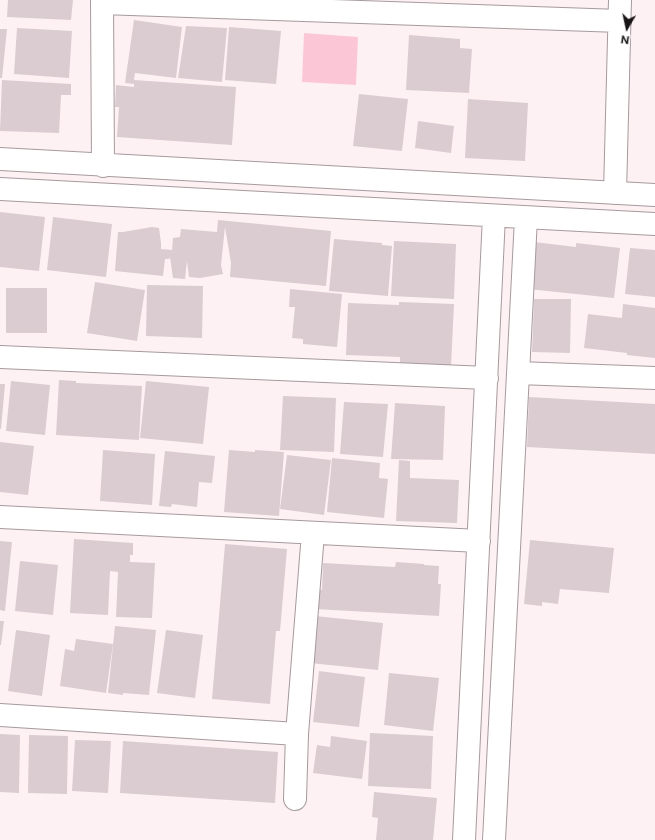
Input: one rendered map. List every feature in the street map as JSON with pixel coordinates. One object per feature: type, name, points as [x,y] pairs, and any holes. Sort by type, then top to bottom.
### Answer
[{"type":"street","points":[[615,193],[620,0]]},
{"type":"street","points":[[103,166],[102,1],[620,22]]},
{"type":"street","points":[[0,160],[655,195]]},
{"type":"street","points":[[0,188],[655,224]]},
{"type":"street","points":[[464,840],[494,216]]},
{"type":"street","points":[[494,840],[526,218]]},
{"type":"street","points":[[0,357],[487,378]]},
{"type":"street","points":[[518,373],[655,378]]},
{"type":"street","points":[[0,517],[479,541]]},
{"type":"street","points":[[295,799],[297,734],[313,533]]},
{"type":"street","points":[[0,715],[297,734]]},
{"type":"shaded area","points":[[304,33],[358,37],[356,85],[302,82]]},
{"type":"building","points":[[8,0],[73,0],[71,20],[7,17]]},
{"type":"building","points":[[134,20],[182,27],[176,78],[135,73],[134,80],[236,87],[232,145],[117,137],[119,107],[115,107],[116,85],[134,87],[134,84],[125,83]]},
{"type":"building","points":[[186,26],[227,28],[222,82],[178,78]]},
{"type":"building","points":[[229,27],[281,31],[276,84],[225,80]]},
{"type":"building","points":[[17,28],[72,31],[69,78],[14,74]]},
{"type":"building","points":[[0,29],[7,29],[2,78],[0,78]]},
{"type":"building","points":[[409,35],[460,39],[460,48],[472,49],[469,93],[406,90]]},
{"type":"building","points":[[2,80],[71,84],[71,95],[61,95],[59,133],[0,131]]},
{"type":"building","points":[[359,94],[408,99],[402,151],[353,146]]},
{"type":"building","points":[[468,99],[528,103],[525,161],[465,158]]},
{"type":"building","points":[[418,121],[454,126],[451,153],[415,148]]},
{"type":"building","points":[[0,212],[45,217],[39,271],[0,267]]},
{"type":"building","points":[[53,217],[112,224],[106,277],[47,270]]},
{"type":"building","points":[[218,220],[331,231],[326,286],[230,277],[231,263],[225,227],[221,265],[223,274],[200,278],[189,277],[187,261],[185,279],[173,278],[170,257],[169,259],[165,259],[163,276],[115,271],[118,232],[152,227],[159,228],[161,249],[172,250],[173,238],[180,237],[181,229],[217,232]]},
{"type":"building","points":[[334,239],[382,243],[382,245],[392,246],[388,296],[329,291]]},
{"type":"building","points":[[394,241],[456,244],[454,299],[391,296]]},
{"type":"building","points":[[534,242],[576,247],[576,243],[620,248],[614,298],[528,289]]},
{"type":"building","points":[[630,248],[655,250],[655,297],[625,294]]},
{"type":"building","points":[[95,282],[145,290],[137,341],[87,333]]},
{"type":"building","points":[[147,285],[203,286],[202,338],[146,336]]},
{"type":"building","points":[[6,288],[47,288],[47,333],[6,333]]},
{"type":"building","points":[[290,289],[342,294],[337,347],[303,344],[303,339],[292,338],[295,307],[289,307]]},
{"type":"building","points":[[534,299],[571,299],[570,353],[532,352]]},
{"type":"building","points":[[399,302],[454,304],[451,366],[400,364],[400,357],[346,355],[348,303],[399,305]]},
{"type":"building","points":[[623,304],[655,308],[655,358],[584,348],[588,314],[622,318]]},
{"type":"building","points":[[59,380],[76,381],[76,383],[142,386],[139,440],[56,435]]},
{"type":"building","points":[[11,381],[50,385],[45,435],[6,431]]},
{"type":"building","points":[[146,381],[209,387],[203,444],[140,438]]},
{"type":"building","points":[[0,384],[5,384],[1,429],[0,429]]},
{"type":"building","points":[[283,396],[336,398],[334,452],[280,450]]},
{"type":"building","points":[[529,397],[655,404],[655,454],[527,447]]},
{"type":"building","points":[[344,402],[388,404],[383,457],[340,454]]},
{"type":"building","points":[[395,403],[445,406],[443,460],[391,459]]},
{"type":"building","points":[[0,442],[34,446],[28,495],[0,492]]},
{"type":"building","points":[[103,450],[155,454],[152,505],[100,501]]},
{"type":"building","points":[[229,450],[284,452],[279,516],[224,512]]},
{"type":"building","points":[[165,451],[215,456],[212,483],[199,482],[197,507],[172,504],[171,507],[159,506]]},
{"type":"building","points":[[287,455],[331,460],[324,515],[280,509]]},
{"type":"building","points":[[332,458],[380,463],[379,478],[388,479],[384,518],[327,512]]},
{"type":"building","points":[[399,460],[410,461],[410,478],[459,480],[457,523],[396,521]]},
{"type":"building","points":[[74,539],[133,543],[133,555],[130,555],[130,562],[155,563],[152,618],[116,617],[118,572],[110,571],[108,615],[70,613]]},
{"type":"building","points":[[530,540],[614,548],[609,593],[560,589],[558,604],[542,602],[542,606],[524,604]]},
{"type":"building","points":[[0,541],[12,542],[5,611],[0,610]]},
{"type":"building","points":[[225,544],[287,549],[280,631],[276,631],[270,704],[212,699]]},
{"type":"building","points":[[20,561],[58,565],[53,615],[15,611]]},
{"type":"building","points":[[396,562],[439,566],[438,584],[441,584],[439,616],[315,609],[316,590],[322,590],[323,563],[395,567]]},
{"type":"building","points":[[315,616],[383,623],[378,670],[310,663]]},
{"type":"building","points":[[0,621],[4,621],[1,645],[0,645]]},
{"type":"building","points":[[115,626],[156,630],[149,695],[123,693],[123,695],[108,693]]},
{"type":"building","points":[[16,630],[50,635],[42,696],[8,691]]},
{"type":"building","points":[[166,630],[203,635],[195,698],[157,693]]},
{"type":"building","points":[[76,639],[113,644],[106,693],[60,686],[65,649],[74,651]]},
{"type":"building","points":[[319,671],[365,677],[359,727],[313,722]]},
{"type":"building","points":[[389,673],[439,678],[433,731],[384,725]]},
{"type":"building","points":[[370,733],[433,736],[431,789],[368,786]]},
{"type":"building","points":[[0,734],[20,735],[19,793],[0,792]]},
{"type":"building","points":[[29,735],[68,736],[67,794],[28,793]]},
{"type":"building","points":[[331,736],[367,741],[362,779],[313,773],[317,745],[330,747]]},
{"type":"building","points":[[75,740],[111,741],[108,793],[72,791]]},
{"type":"building","points":[[123,741],[278,752],[275,803],[120,793]]},
{"type":"building","points":[[374,792],[437,798],[433,840],[376,840],[378,818],[372,817]]}]
